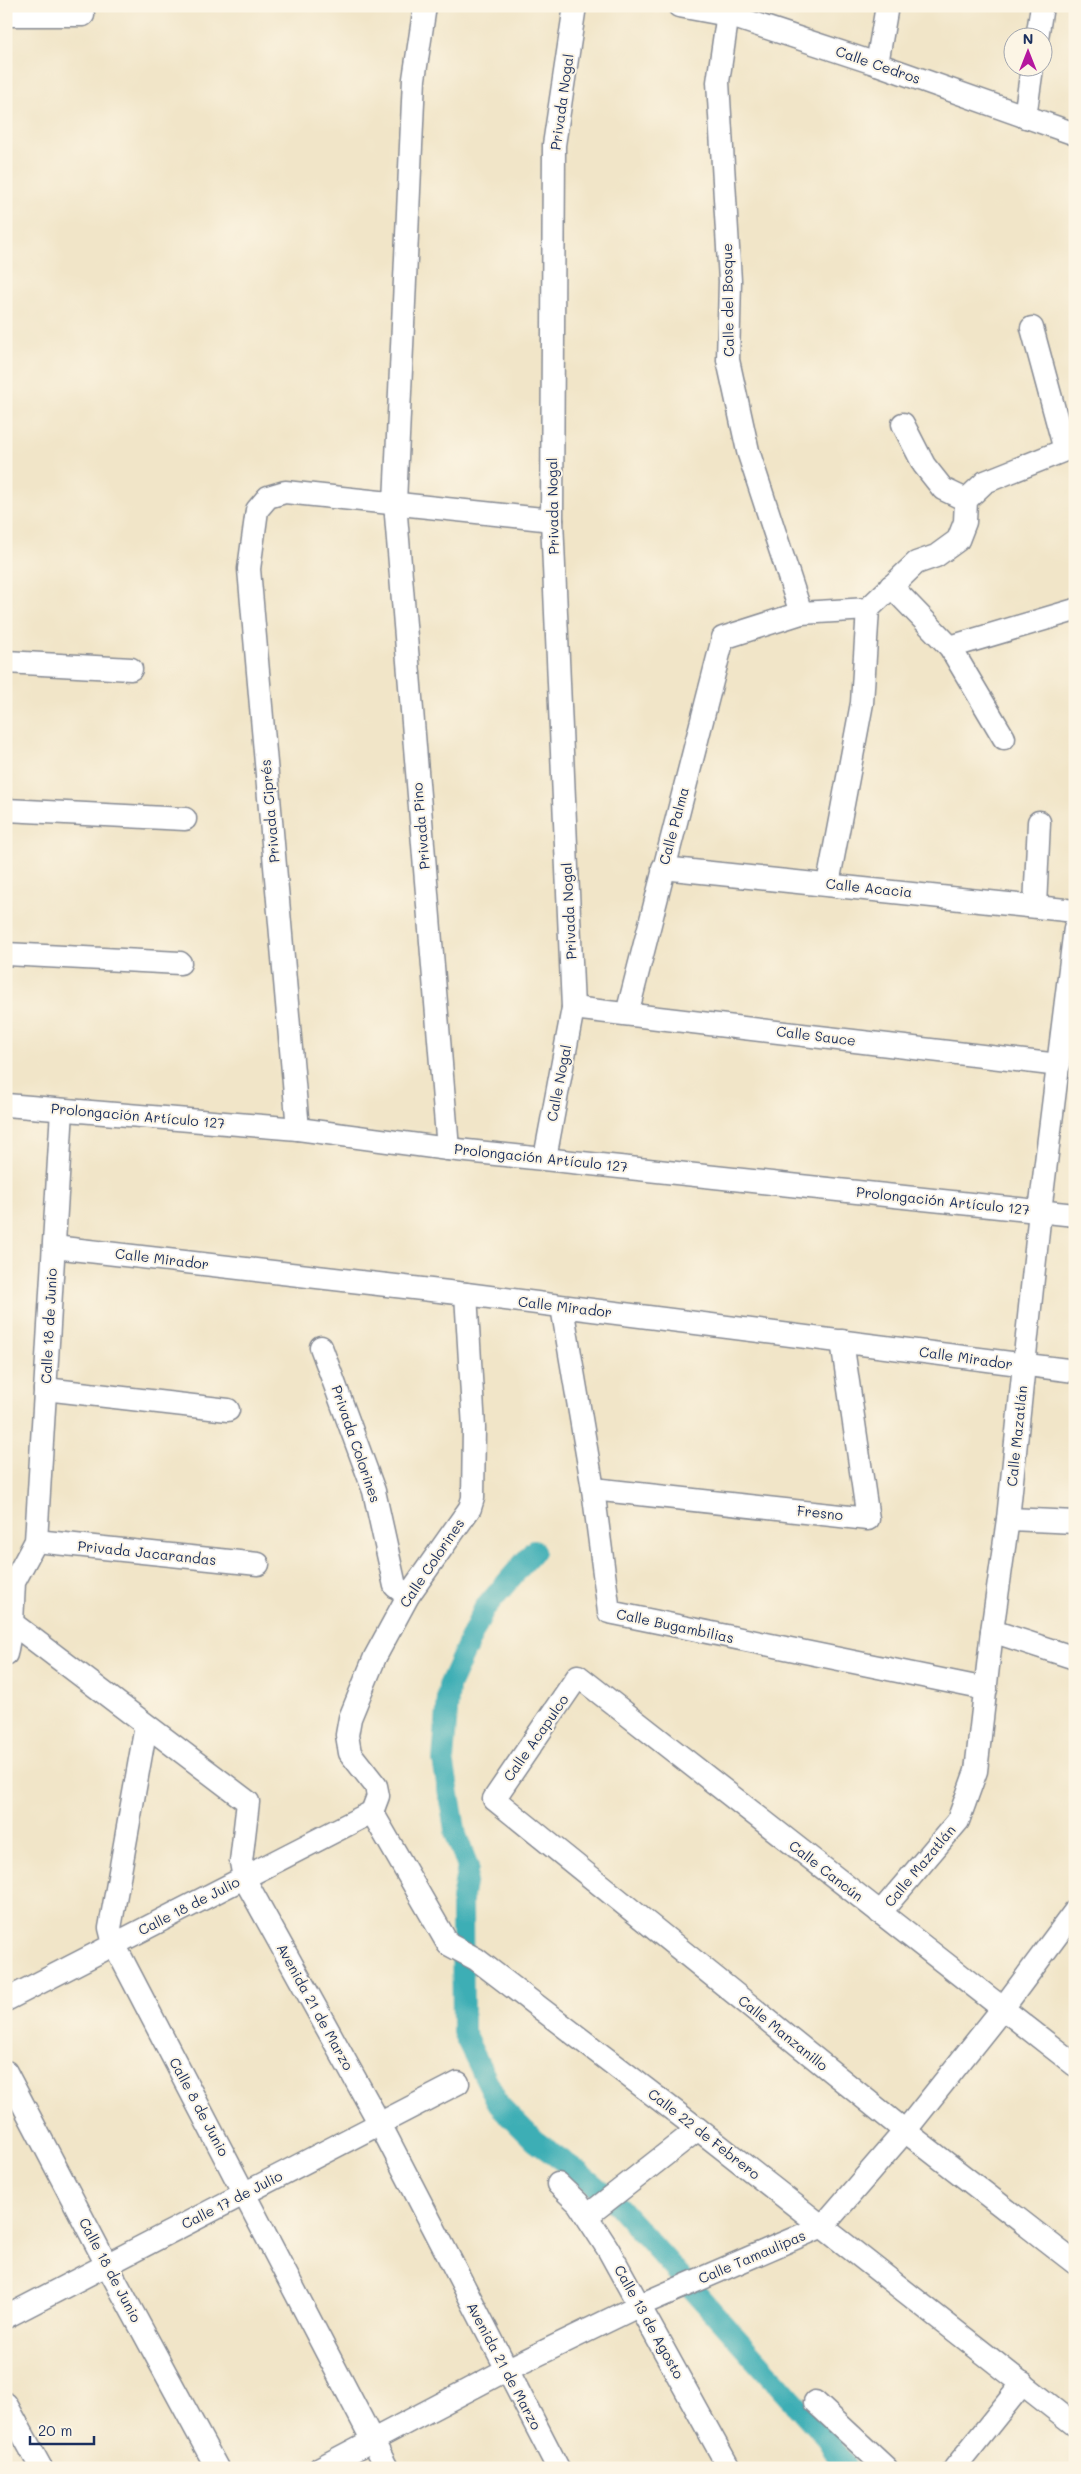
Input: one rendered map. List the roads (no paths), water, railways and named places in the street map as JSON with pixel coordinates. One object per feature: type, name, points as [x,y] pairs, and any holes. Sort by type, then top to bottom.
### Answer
[{"type":"street","name":"Privada Pino","points":[[424,6],[414,79],[395,504],[448,1149]]},
{"type":"street","name":"Privada Nogal","points":[[573,1008],[552,520],[554,145],[575,6]]},
{"type":"street","name":"Calle Cedros","points":[[680,6],[728,11],[1075,134]]},
{"type":"street","points":[[877,64],[888,6]]},
{"type":"street","points":[[1039,28],[1042,6]]},
{"type":"street","name":"Calle del Bosque","points":[[728,11],[718,82],[730,281],[728,360],[748,451],[801,613]]},
{"type":"street","points":[[6,15],[83,15]]},
{"type":"street","points":[[1025,117],[1031,78]]},
{"type":"street","points":[[828,884],[862,703],[868,609],[916,563],[936,556],[958,540],[965,522],[966,500],[984,482],[1065,450],[1032,328]]},
{"type":"street","points":[[903,424],[924,465],[943,489],[966,500]]},
{"type":"street","name":"Privada Ciprés","points":[[298,1129],[249,568],[258,510],[268,497],[285,492],[395,504]]},
{"type":"street","points":[[395,504],[552,520]]},
{"type":"street","points":[[891,586],[950,647],[1004,738]]},
{"type":"street","points":[[801,613],[868,609]]},
{"type":"street","points":[[950,647],[1075,610]]},
{"type":"street","name":"Calle Palma","points":[[627,1014],[723,638],[801,613]]},
{"type":"street","points":[[6,662],[131,669]]},
{"type":"street","points":[[6,810],[185,819]]},
{"type":"street","points":[[1035,906],[1039,822]]},
{"type":"street","name":"Calle Acacia","points":[[663,868],[1075,911]]},
{"type":"street","name":"Calle Mazatlán","points":[[880,1913],[958,1821],[976,1771],[992,1631],[1008,1519],[1040,1211],[1059,1065],[1070,1002],[1075,928]]},
{"type":"street","points":[[6,954],[180,963]]},
{"type":"street","name":"Calle Sauce","points":[[573,1008],[1059,1065]]},
{"type":"street","name":"Calle Nogal","points":[[546,1158],[573,1008]]},
{"type":"street","name":"Prolongación Artículo 127","points":[[6,1105],[298,1129],[448,1149],[1075,1215]]},
{"type":"street","name":"Calle 18 de Junio","points":[[36,1541],[62,1110]]},
{"type":"street","name":"Calle Mirador","points":[[54,1247],[466,1294],[1075,1371]]},
{"type":"street","name":"Calle Colorines","points":[[372,1812],[378,1796],[376,1786],[350,1753],[347,1735],[350,1718],[375,1656],[408,1596],[470,1508],[473,1498],[474,1428],[466,1294]]},
{"type":"street","name":"Calle Bugambilias","points":[[562,1307],[593,1489],[609,1612],[986,1689]]},
{"type":"street","name":"Fresno","points":[[593,1489],[868,1519],[842,1341]]},
{"type":"street","name":"Privada Colorines","points":[[321,1347],[374,1491],[395,1586],[408,1596]]},
{"type":"street","points":[[45,1389],[228,1410]]},
{"type":"street","points":[[1008,1519],[1075,1522]]},
{"type":"street","points":[[6,1654],[12,1623],[14,1582],[36,1541]]},
{"type":"street","name":"Privada Jacarandas","points":[[36,1541],[258,1564]]},
{"type":"street","name":"Avenida 21 de Marzo","points":[[12,1623],[248,1802],[241,1862],[244,1878],[380,2124],[558,2468]]},
{"type":"street","points":[[992,1631],[1075,1658]]},
{"type":"street","name":"Calle Acapulco","points":[[494,1799],[578,1676]]},
{"type":"street","name":"Calle Cancún","points":[[578,1676],[1075,2065]]},
{"type":"street","name":"Calle 8 de Junio","points":[[146,1726],[110,1928],[114,1944],[387,2468]]},
{"type":"street","name":"Calle Manzanillo","points":[[494,1799],[905,2131],[1075,2263]]},
{"type":"street","name":"Calle 18 de Julio","points":[[6,2000],[372,1812]]},
{"type":"street","name":"Calle 22 de Febrero","points":[[372,1812],[448,1944],[476,1959],[698,2129],[1075,2425]]},
{"type":"street","name":"Calle Tamaulipas","points":[[320,2468],[506,2370],[640,2305],[823,2226],[905,2131],[1002,2008],[1075,1911]]},
{"type":"street","name":"Calle 18 de Junio","points":[[6,2072],[107,2265],[217,2468]]},
{"type":"street","name":"Calle 17 de Julio","points":[[6,2317],[458,2083]]},
{"type":"street","points":[[587,2216],[698,2129]]},
{"type":"street","name":"Calle 13 de Agosto","points":[[558,2184],[587,2216],[640,2305],[729,2468]]},
{"type":"street","points":[[955,2468],[1023,2384]]},
{"type":"street","points":[[815,2402],[886,2468]]},
{"type":"street","points":[[6,2404],[40,2468]]},
{"type":"waterway","points":[[534,1551],[484,1609],[449,1686],[443,1760],[456,1835],[468,1867],[462,1900],[463,2032],[499,2105],[535,2141],[581,2174],[616,2204],[827,2439],[846,2468]]}]
